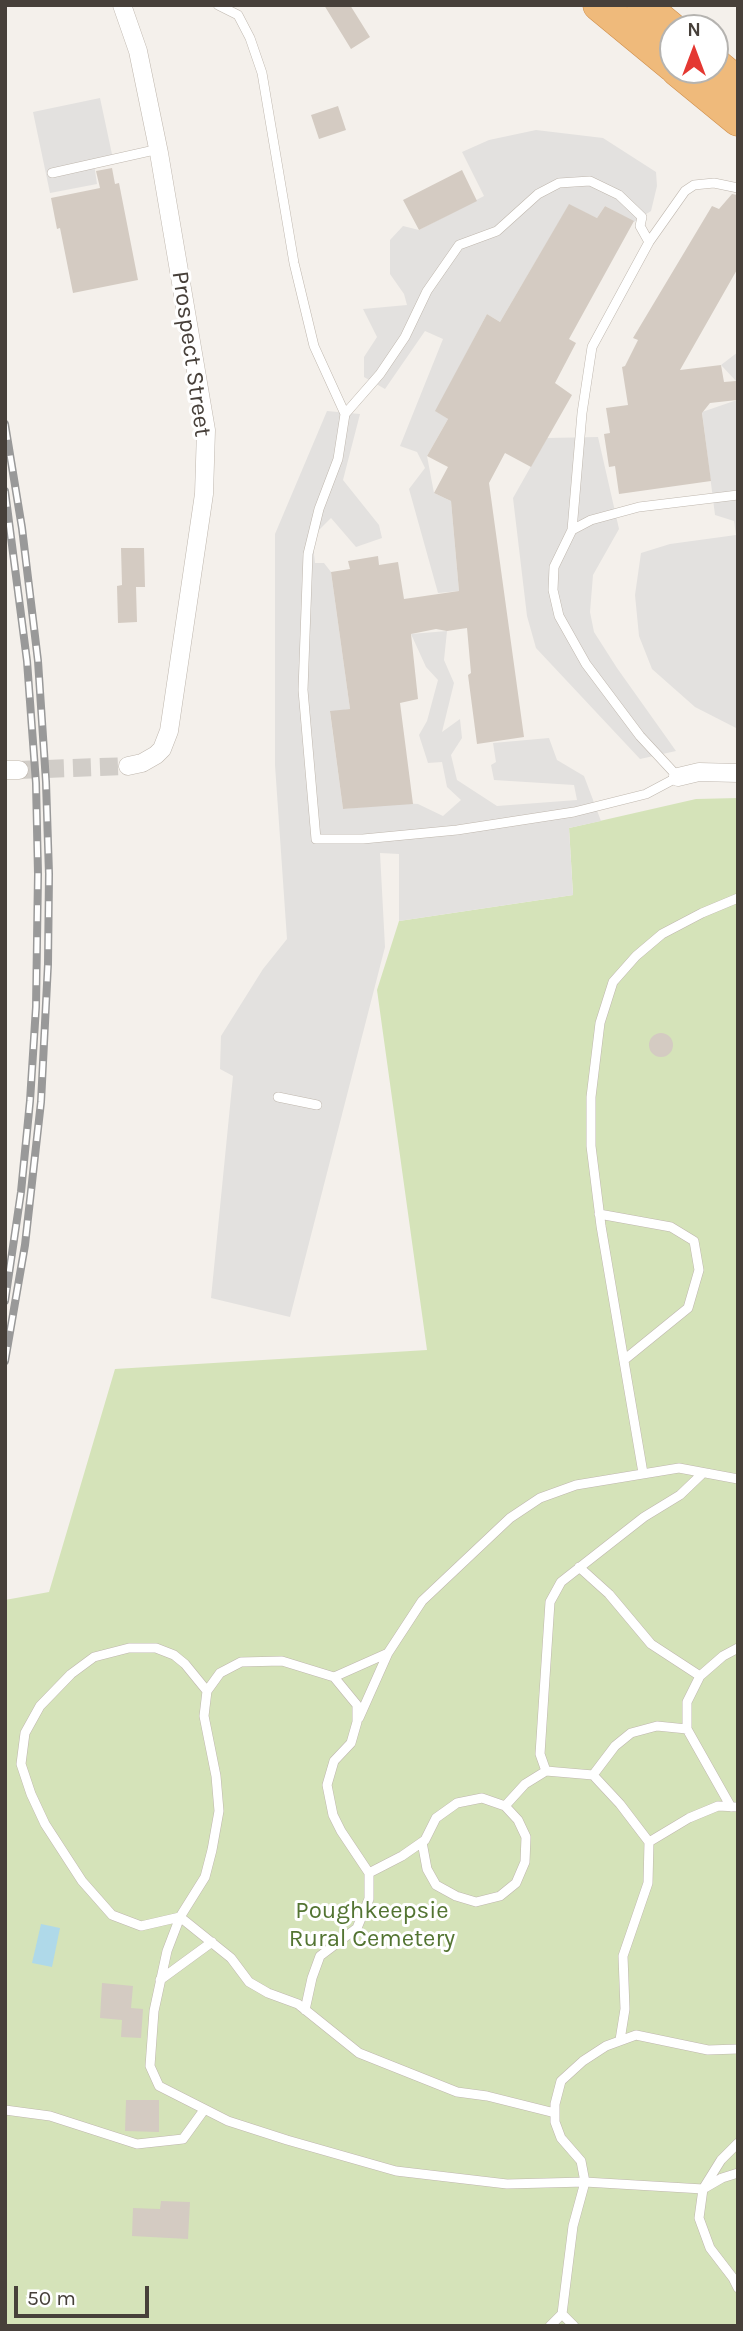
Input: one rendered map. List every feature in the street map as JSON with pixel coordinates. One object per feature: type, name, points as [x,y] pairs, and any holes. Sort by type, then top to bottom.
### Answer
[{"type":"highway","points":[[599,5],[659,54]]},
{"type":"highway","points":[[643,5],[659,18]]},
{"type":"highway","points":[[694,84],[738,120]]},
{"type":"street","name":"Prospect Street","points":[[122,5],[138,51],[159,149],[206,430],[204,494],[169,731],[162,749],[156,755],[142,763],[128,766]]},
{"type":"street","points":[[678,777],[699,772],[738,773]]},
{"type":"lane","points":[[218,5],[238,15],[250,38],[262,73],[294,264],[314,346],[345,414]]},
{"type":"lane","points":[[52,173],[159,149]]},
{"type":"lane","points":[[649,242],[640,226],[642,217],[619,195],[590,181],[559,183],[538,194],[497,231],[459,244],[428,292],[405,337],[380,374],[345,414],[338,459],[319,509],[308,554],[303,690],[316,839],[363,839],[457,830],[575,811],[646,794],[678,777],[640,736],[586,664],[559,616],[553,590],[554,567],[572,530],[582,413],[593,347],[649,242],[685,191],[694,185],[715,183],[738,188]]},
{"type":"lane","points":[[572,530],[591,520],[639,506],[738,495]]},
{"type":"lane","points":[[643,1473],[591,1146],[591,1097],[600,1023],[613,982],[636,956],[662,934],[738,898]]},
{"type":"lane","points":[[278,1097],[317,1105]]},
{"type":"lane","points":[[600,1214],[671,1227],[694,1241],[699,1270],[688,1308],[624,1360]]},
{"type":"lane","points":[[305,2010],[320,1956],[357,1928],[369,1899],[369,1873],[333,1815],[327,1785],[334,1761],[351,1743],[357,1722],[388,1653],[422,1601],[510,1518],[540,1498],[576,1485],[679,1468],[738,1479]]},
{"type":"lane","points":[[547,1771],[540,1754],[550,1602],[561,1583],[579,1567],[644,1517],[680,1495],[702,1473]]},
{"type":"lane","points":[[579,1567],[609,1594],[651,1644],[701,1676]]},
{"type":"lane","points":[[180,1917],[141,1926],[112,1914],[82,1881],[45,1824],[21,1763],[25,1733],[40,1706],[71,1674],[94,1657],[129,1648],[156,1648],[174,1655],[185,1664],[207,1691]]},
{"type":"lane","points":[[734,1807],[687,1729],[687,1702],[701,1676],[723,1656],[738,1648]]},
{"type":"lane","points":[[334,1677],[388,1653]]},
{"type":"lane","points":[[357,1722],[357,1706],[334,1677],[282,1661],[241,1662],[220,1673],[207,1691],[204,1716],[216,1776],[219,1811],[205,1877],[180,1917],[167,1951],[160,1980],[154,2011],[150,2066],[159,2086],[204,2110],[287,2140],[396,2171],[507,2184],[585,2182],[703,2189],[722,2178],[738,2173]]},
{"type":"lane","points":[[593,1775],[615,1746],[632,1732],[657,1726],[687,1729]]},
{"type":"lane","points":[[505,1806],[525,1784],[547,1771],[593,1775],[620,1804],[649,1842],[648,1883],[623,1956],[625,2009],[620,2040]]},
{"type":"lane","points":[[369,1873],[422,1842],[436,1818],[457,1803],[482,1798],[505,1806],[518,1820],[526,1837],[525,1863],[516,1883],[500,1896],[476,1902],[456,1896],[436,1885],[427,1868],[422,1842]]},
{"type":"lane","points":[[649,1842],[689,1818],[718,1806],[734,1807]]},
{"type":"lane","points":[[180,1917],[231,1958],[249,1982],[268,1993],[299,2004],[359,2053],[457,2092],[486,2096],[555,2113]]},
{"type":"lane","points":[[160,1980],[212,1942]]},
{"type":"lane","points":[[550,2326],[562,2314],[573,2226],[585,2182],[580,2161],[561,2138],[555,2122],[555,2104],[561,2081],[583,2061],[606,2046],[636,2035],[708,2050],[738,2049]]},
{"type":"lane","points":[[5,2110],[50,2116],[136,2144],[183,2139],[204,2110]]},
{"type":"lane","points":[[738,2143],[721,2160],[703,2189],[699,2218],[709,2248],[738,2288]]},
{"type":"lane","points":[[562,2314],[574,2326]]},
{"type":"green space","name":"Poughkeepsie Rural Cemetery","points":[[738,798],[738,2326],[5,2326],[5,1600],[49,1592],[115,1369],[427,1350],[377,990],[399,921],[573,895],[569,828],[696,799]]},
{"type":"shaded area","points":[[100,98],[113,159],[94,164],[97,184],[50,193],[33,112]]},
{"type":"shaded area","points":[[536,130],[603,138],[656,172],[657,186],[651,211],[634,222],[605,206],[597,218],[569,205],[500,322],[487,314],[436,411],[448,419],[427,456],[434,493],[451,501],[459,591],[438,593],[409,489],[425,468],[417,452],[400,446],[443,339],[425,331],[385,389],[364,377],[364,357],[377,337],[363,309],[407,305],[404,294],[390,274],[390,240],[403,226],[419,230],[484,196],[462,152],[489,140]]},
{"type":"shaded area","points":[[738,352],[738,729],[695,707],[652,669],[639,636],[635,595],[641,553],[670,544],[736,535],[734,521],[715,515],[702,412],[737,400],[736,381],[721,365]]},
{"type":"shaded area","points":[[327,411],[360,414],[343,480],[379,525],[382,538],[356,547],[331,518],[312,537],[315,563],[324,563],[331,572],[350,709],[330,712],[343,809],[405,803],[418,804],[443,816],[461,800],[447,787],[442,762],[428,763],[419,735],[427,721],[438,680],[426,667],[411,634],[447,631],[444,660],[454,683],[442,732],[460,719],[462,738],[451,755],[457,780],[497,806],[577,800],[574,785],[494,780],[491,765],[496,762],[493,743],[549,738],[557,760],[584,776],[601,821],[569,828],[573,895],[399,921],[399,854],[380,853],[385,947],[290,1317],[211,1298],[233,1076],[220,1069],[221,1036],[263,969],[287,939],[275,765],[275,534]]},
{"type":"shaded area","points":[[598,437],[619,529],[593,575],[590,612],[594,632],[676,751],[640,759],[536,648],[527,616],[513,498],[547,438]]},
{"type":"water","points":[[41,1924],[60,1928],[52,1967],[32,1963]]},
{"type":"building","points":[[324,5],[350,5],[370,37],[351,49]]},
{"type":"building","points":[[338,106],[346,130],[319,139],[311,115]]},
{"type":"building","points":[[112,168],[115,184],[119,183],[138,280],[73,293],[51,198],[100,188],[96,171]]},
{"type":"building","points":[[462,170],[477,201],[419,230],[403,200]]},
{"type":"building","points":[[732,194],[738,195],[738,268],[680,370],[721,365],[724,382],[736,381],[737,400],[710,403],[702,413],[711,481],[619,494],[615,466],[609,467],[604,434],[610,433],[606,408],[628,405],[622,367],[638,340],[633,338],[712,206],[719,209]]},
{"type":"building","points":[[569,204],[597,218],[605,206],[634,221],[569,339],[576,343],[555,383],[572,395],[531,467],[505,453],[489,483],[524,737],[477,744],[468,675],[471,673],[467,628],[447,631],[436,629],[411,634],[418,699],[400,703],[413,804],[343,809],[330,711],[350,709],[331,572],[350,569],[348,561],[378,556],[379,565],[398,562],[404,599],[459,591],[451,501],[434,493],[448,467],[427,456],[448,419],[435,411],[487,314],[500,322]]},
{"type":"building","points":[[121,548],[144,548],[145,587],[136,587],[137,622],[118,623],[117,586],[122,585]]},
{"type":"building","points":[[661,1033],[669,1037],[673,1045],[669,1053],[661,1057],[653,1053],[649,1045],[653,1037]]},
{"type":"building","points":[[102,1983],[133,1986],[131,2008],[143,2009],[141,2038],[121,2037],[122,2020],[100,2018]]},
{"type":"building","points":[[126,2100],[159,2100],[159,2132],[125,2131]]},
{"type":"building","points":[[161,2201],[190,2202],[188,2239],[132,2236],[133,2208],[160,2209]]},
{"type":"tunnel","points":[[19,770],[128,766]]},
{"type":"railway","points":[[5,424],[22,528],[38,661],[49,874],[48,964],[41,1102],[25,1245],[5,1361]]},
{"type":"railway","points":[[5,491],[27,661],[36,783],[38,874],[36,1007],[30,1101],[21,1192],[5,1301]]}]
